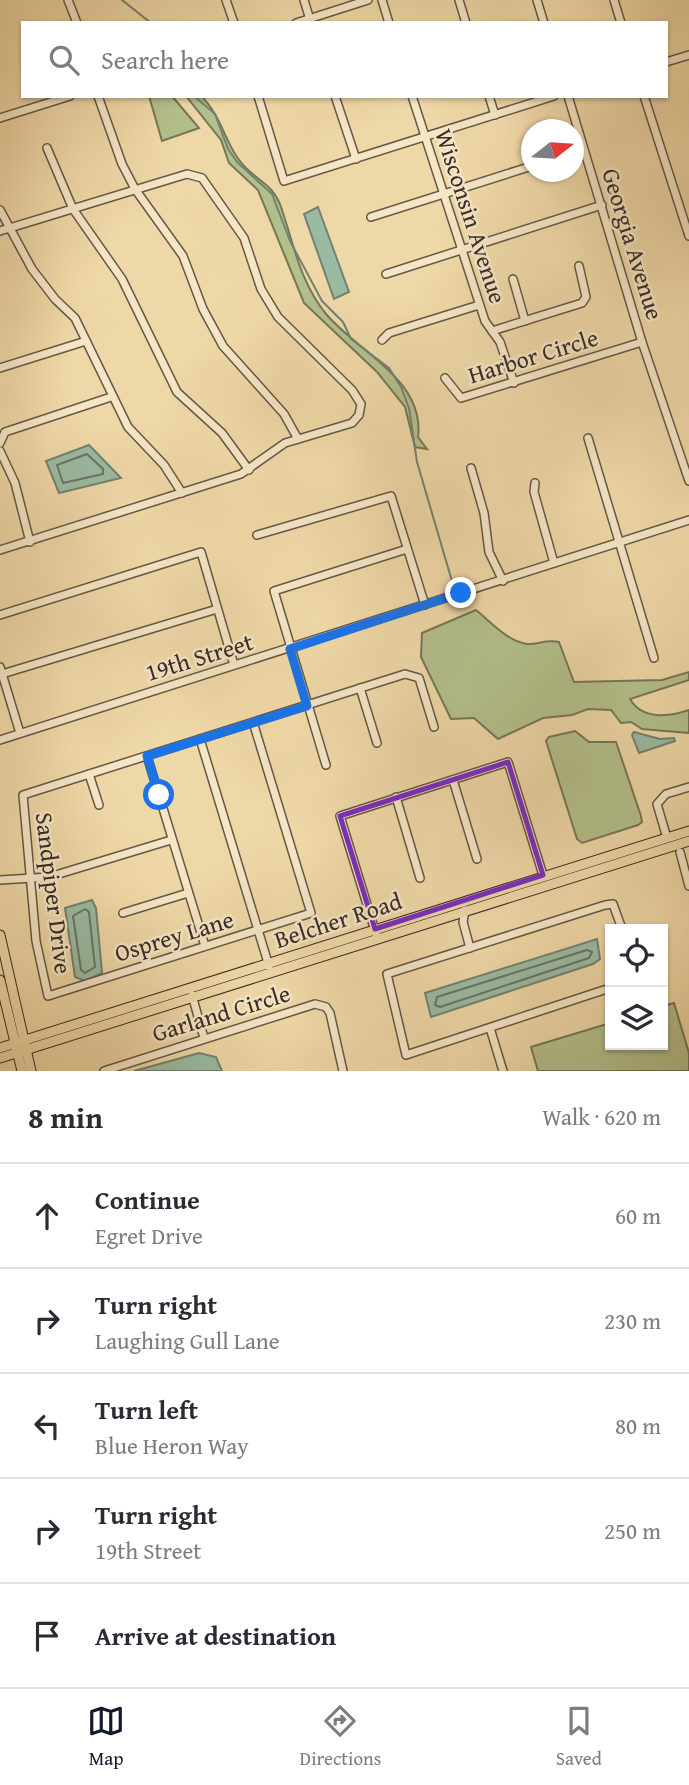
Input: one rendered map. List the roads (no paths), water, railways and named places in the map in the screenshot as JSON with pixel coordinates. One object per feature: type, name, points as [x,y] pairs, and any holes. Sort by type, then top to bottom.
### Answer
[{"type":"main road","name":"Belcher Road","points":[[0,1058],[21,1047],[376,934],[543,875],[689,831]]},
{"type":"main road","name":"Belcher Road","points":[[376,934],[465,911],[689,841]]},
{"type":"main road","points":[[0,935],[21,1047],[22,1071]]},
{"type":"main road","points":[[0,980],[21,1047],[32,1071]]},
{"type":"main road","name":"Belcher Road","points":[[0,1048],[21,1047]]},
{"type":"street","points":[[68,0],[76,21]]},
{"type":"street","points":[[226,0],[233,21]]},
{"type":"street","points":[[304,0],[310,20],[368,0]]},
{"type":"street","points":[[382,0],[388,21]]},
{"type":"street","points":[[459,0],[465,21]]},
{"type":"street","points":[[537,0],[543,21]]},
{"type":"street","points":[[614,0],[620,21]]},
{"type":"street","points":[[668,61],[689,55]]},
{"type":"street","points":[[0,118],[64,98]]},
{"type":"street","points":[[99,98],[117,152],[135,189],[183,256],[203,309],[223,346],[284,414],[298,439]]},
{"type":"street","points":[[258,98],[284,181],[548,98]]},
{"type":"street","points":[[336,98],[356,159]]},
{"type":"street","name":"Wisconsin Avenue","points":[[413,98],[479,305],[500,342],[514,383]]},
{"type":"street","points":[[490,98],[495,115]]},
{"type":"street","name":"Georgia Avenue","points":[[569,98],[575,119]]},
{"type":"street","points":[[645,98],[689,236]]},
{"type":"street","points":[[47,148],[73,209],[122,279],[177,392],[222,433],[249,470]]},
{"type":"street","name":"Georgia Avenue","points":[[584,150],[642,342],[689,481]]},
{"type":"street","points":[[371,217],[521,169]]},
{"type":"street","points":[[0,550],[249,470],[271,450],[352,423],[359,415],[361,404],[352,390],[278,317],[261,289],[244,238],[202,178],[192,174],[4,230]]},
{"type":"street","points":[[386,274],[602,205]]},
{"type":"street","points":[[680,208],[689,206]]},
{"type":"street","points":[[0,210],[4,230],[55,299],[75,318],[111,397],[128,427],[164,466],[182,493]]},
{"type":"street","points":[[492,331],[582,303],[586,298],[579,266]]},
{"type":"street","points":[[513,279],[525,321]]},
{"type":"street","points":[[382,340],[389,333],[479,305]]},
{"type":"street","points":[[0,368],[86,341]]},
{"type":"street","name":"Harbor Circle","points":[[445,378],[461,398],[642,342]]},
{"type":"street","points":[[0,443],[5,432],[111,397]]},
{"type":"street","points":[[588,438],[621,541],[654,659]]},
{"type":"street","points":[[0,451],[15,483],[30,542]]},
{"type":"street","points":[[471,468],[484,513],[489,552],[503,581]]},
{"type":"street","points":[[535,482],[534,492],[554,564]]},
{"type":"street","points":[[257,535],[391,496],[425,605]]},
{"type":"street","name":"19th Street","points":[[0,740],[689,520]]},
{"type":"street","points":[[326,765],[274,591],[407,550]]},
{"type":"street","points":[[0,615],[201,552],[234,665]]},
{"type":"street","points":[[20,733],[1,671],[217,609]]},
{"type":"street","points":[[99,805],[89,774],[405,674],[415,674],[419,678],[434,727]]},
{"type":"street","points":[[360,688],[377,743]]},
{"type":"street","name":"Osprey Lane","points":[[48,996],[311,913],[253,722]]},
{"type":"street","points":[[200,739],[270,967]]},
{"type":"street","points":[[147,756],[205,946]]},
{"type":"street","points":[[376,934],[340,816],[508,762],[543,875]]},
{"type":"street","name":"Sandpiper Drive","points":[[48,996],[36,942],[23,795],[89,774]]},
{"type":"street","points":[[453,780],[477,859]]},
{"type":"street","points":[[667,838],[657,804],[666,794],[689,787]]},
{"type":"street","points":[[396,797],[420,878]]},
{"type":"street","points":[[0,880],[61,874],[171,840]]},
{"type":"street","points":[[680,852],[689,883]]},
{"type":"street","points":[[123,913],[188,893]]},
{"type":"street","points":[[605,990],[405,1055],[387,974],[613,904],[620,924]]},
{"type":"street","points":[[465,911],[463,922],[470,948]]},
{"type":"street","points":[[191,992],[204,1038]]},
{"type":"street","name":"Garland Circle","points":[[104,1071],[319,1004],[330,1013],[342,1071]]},
{"type":"street","points":[[490,1028],[503,1071]]},
{"type":"water","points":[[318,207],[349,292],[334,299],[304,214]]},
{"type":"water","points":[[89,445],[121,478],[59,493],[46,461]]},
{"type":"water","points":[[634,732],[660,739],[674,738],[675,741],[639,753],[632,735]]},
{"type":"water","points":[[92,900],[96,908],[102,973],[85,981],[75,977],[65,908]]},
{"type":"water","points":[[597,939],[600,959],[593,964],[431,1017],[425,993]]},
{"type":"water","points":[[199,1053],[216,1057],[222,1071],[134,1071]]},
{"type":"waterway","points":[[122,0],[148,21]]},
{"type":"waterway","points":[[196,98],[215,114],[228,149],[237,162],[272,194],[290,241],[322,301],[343,322],[351,339],[389,368],[401,387],[409,408],[417,462],[454,588]]}]
